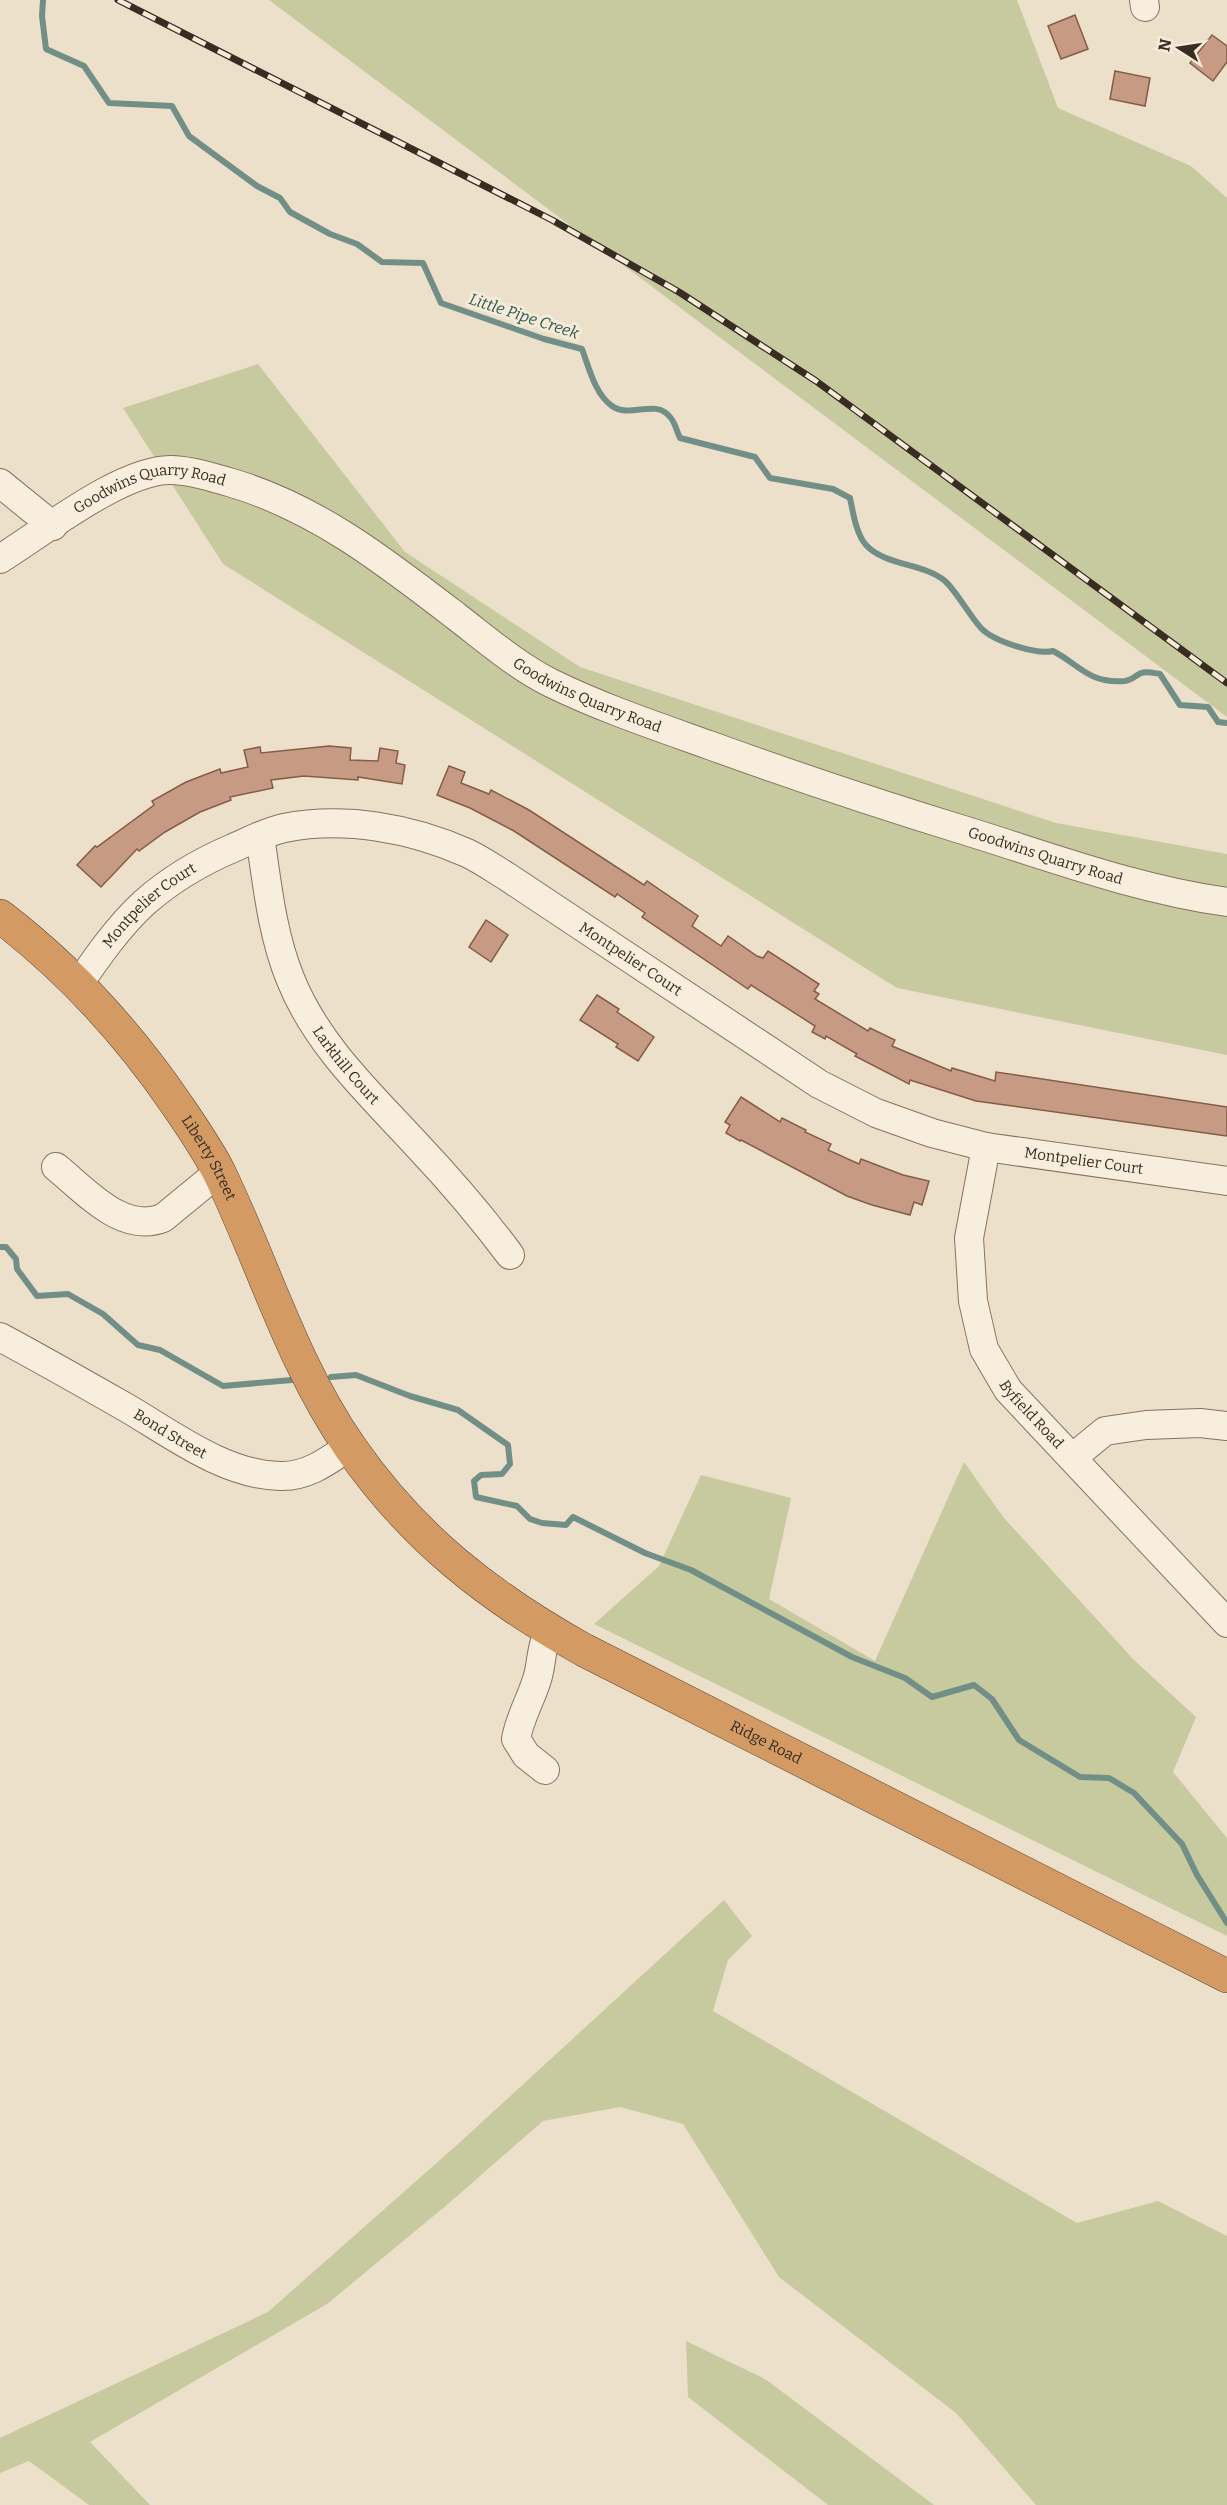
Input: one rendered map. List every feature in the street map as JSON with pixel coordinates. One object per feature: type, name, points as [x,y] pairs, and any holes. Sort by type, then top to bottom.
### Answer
[{"type":"highway","name":"Liberty Street","points":[[0,916],[78,985],[123,1031],[155,1071],[219,1172],[304,1370],[350,1446]]},
{"type":"highway","name":"Ridge Road","points":[[350,1446],[398,1507],[441,1551],[494,1595],[549,1630],[866,1794],[1227,1976]]},
{"type":"street","name":"Goodwins Quarry Road","points":[[0,559],[98,495],[154,470],[174,470],[206,475],[247,487],[305,512],[374,553],[520,664],[550,682],[595,703],[828,787],[1093,872],[1180,894],[1227,902]]},
{"type":"street","points":[[0,483],[53,526]]},
{"type":"street","name":"Montpelier Court","points":[[78,985],[123,925],[158,891],[205,860],[283,828],[324,824],[368,825],[404,831],[468,853],[819,1084],[876,1113],[932,1133],[986,1147],[1227,1180]]},
{"type":"street","name":"Larkhill Court","points":[[260,836],[276,933],[290,978],[308,1015],[329,1048],[474,1207],[510,1255]]},
{"type":"street","name":"Byfield Road","points":[[986,1147],[969,1238],[973,1301],[984,1349],[1008,1390],[1227,1623]]},
{"type":"street","points":[[56,1167],[106,1208],[122,1218],[140,1223],[152,1223],[163,1218],[219,1172]]},
{"type":"street","name":"Bond Street","points":[[0,1337],[208,1455],[256,1473],[296,1475],[316,1468],[350,1446]]},
{"type":"street","points":[[1072,1458],[1105,1431],[1146,1425],[1200,1423],[1227,1426]]},
{"type":"street","points":[[545,1770],[526,1755],[516,1739],[519,1720],[538,1675],[543,1643],[549,1630]]},
{"type":"green space","points":[[269,0],[1017,0],[1058,108],[1191,166],[1227,198],[1227,717]]},
{"type":"green space","points":[[258,364],[405,552],[580,667],[1056,823],[1227,854],[1227,1055],[897,988],[223,564],[123,408]]},
{"type":"green space","points":[[964,1462],[1004,1518],[1134,1660],[1196,1717],[1173,1772],[1227,1838],[1227,1936],[594,1624],[659,1566],[701,1475],[791,1498],[769,1599],[875,1661]]},
{"type":"green space","points":[[724,1900],[752,1936],[728,1960],[713,2011],[1077,2223],[1158,2201],[1227,2236],[1227,2505],[1036,2505],[956,2413],[779,2277],[683,2124],[620,2107],[543,2121],[448,2204],[327,2304],[90,2442],[150,2505],[89,2505],[29,2461],[0,2473],[0,2438],[268,2312],[458,2144]]},
{"type":"green space","points":[[686,2341],[765,2379],[934,2505],[828,2505],[688,2397]]},
{"type":"building","points":[[1075,15],[1088,49],[1061,59],[1048,26]]},
{"type":"building","points":[[1212,35],[1227,46],[1227,62],[1213,81],[1190,63]]},
{"type":"building","points":[[1115,71],[1150,78],[1145,106],[1110,99]]},
{"type":"building","points":[[329,746],[351,748],[350,760],[378,761],[380,748],[398,751],[396,763],[405,765],[402,784],[358,777],[358,780],[304,776],[271,780],[273,788],[230,797],[231,800],[200,812],[165,832],[139,851],[137,849],[101,887],[77,865],[95,846],[97,847],[154,805],[152,801],[186,782],[220,769],[221,773],[248,767],[244,750],[260,747],[261,753]]},
{"type":"building","points":[[449,766],[465,772],[461,783],[489,794],[491,790],[529,810],[644,885],[647,881],[698,916],[692,926],[721,946],[728,936],[757,956],[763,958],[768,951],[819,984],[814,991],[819,994],[815,999],[868,1031],[870,1028],[895,1040],[892,1046],[951,1071],[952,1068],[995,1081],[996,1072],[1227,1107],[1227,1136],[976,1101],[910,1080],[909,1084],[855,1056],[857,1054],[826,1036],[825,1039],[812,1032],[815,1026],[751,985],[748,989],[642,917],[645,913],[617,894],[615,897],[514,831],[470,808],[437,795]]},
{"type":"building","points":[[486,920],[508,935],[491,962],[469,947]]},
{"type":"building","points":[[597,995],[619,1009],[617,1012],[654,1037],[638,1061],[616,1047],[618,1044],[580,1020]]},
{"type":"building","points":[[741,1097],[780,1122],[782,1118],[831,1144],[828,1150],[859,1164],[861,1159],[903,1175],[929,1181],[922,1205],[914,1202],[910,1215],[847,1196],[726,1133],[730,1125],[725,1122]]},
{"type":"waterway","name":"Little Pipe Creek","points":[[43,0],[42,16],[46,49],[84,66],[109,103],[172,106],[189,136],[257,186],[280,198],[290,212],[330,234],[357,244],[382,262],[423,263],[441,303],[544,339],[582,349],[597,388],[612,406],[627,411],[657,409],[670,417],[680,438],[755,457],[770,478],[833,489],[850,498],[857,529],[866,545],[883,557],[926,571],[945,581],[981,628],[995,638],[1026,649],[1053,651],[1102,680],[1125,681],[1143,672],[1160,674],[1180,705],[1208,707],[1218,722],[1227,723]]},
{"type":"waterway","points":[[0,1247],[6,1247],[16,1259],[17,1269],[37,1296],[68,1294],[103,1314],[138,1345],[160,1350],[223,1386],[292,1380]]},
{"type":"waterway","points":[[331,1377],[356,1375],[410,1396],[458,1410],[508,1445],[510,1464],[502,1474],[481,1475],[474,1481],[476,1497],[517,1506],[530,1519],[542,1523],[566,1525],[573,1517],[645,1553],[691,1570],[852,1657],[905,1678],[932,1697],[974,1685],[992,1699],[1019,1740],[1080,1777],[1109,1778],[1134,1793],[1182,1844],[1197,1875],[1227,1923]]},
{"type":"railway","points":[[118,0],[552,220],[679,292],[816,381],[1227,683]]}]
